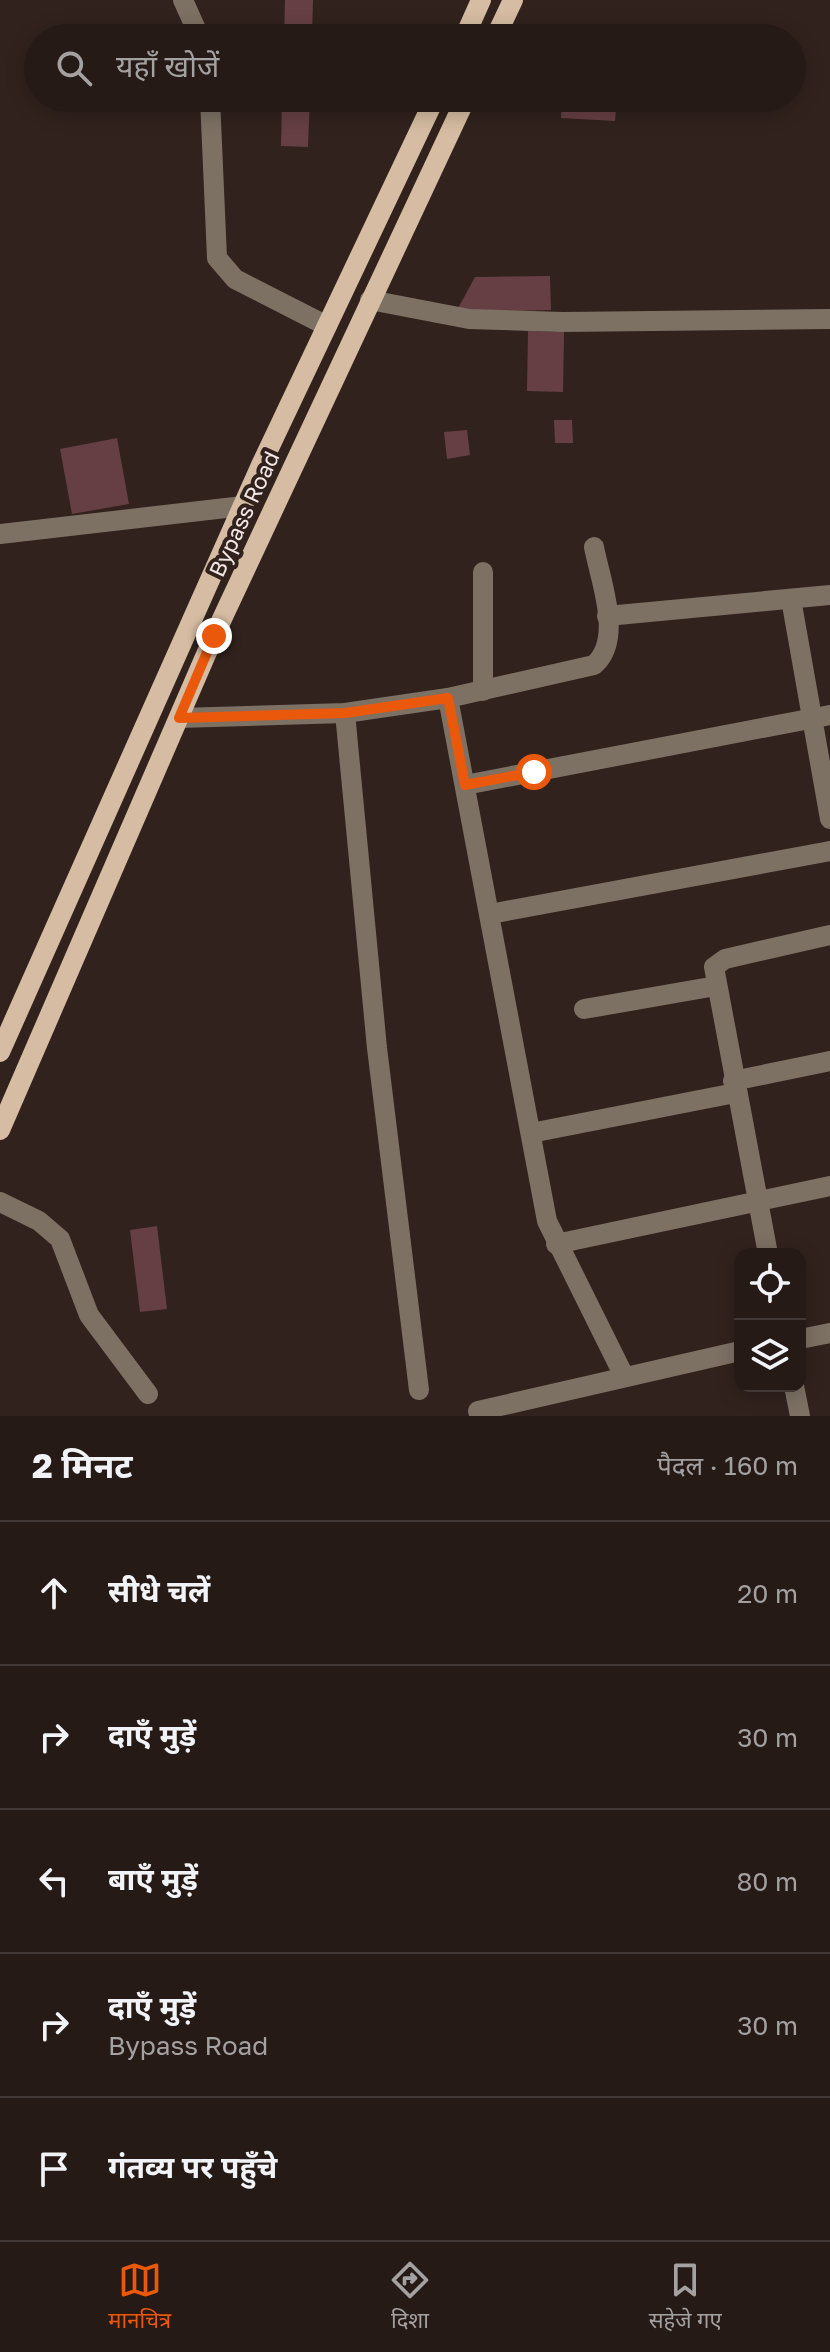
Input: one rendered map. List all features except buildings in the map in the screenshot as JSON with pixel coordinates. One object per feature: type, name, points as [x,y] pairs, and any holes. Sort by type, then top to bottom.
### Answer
[{"type":"main road","points":[[470,24],[481,0]]},
{"type":"main road","points":[[502,24],[513,0]]},
{"type":"main road","name":"Bypass Road","points":[[0,1050],[243,506],[428,112]]},
{"type":"main road","name":"Bypass Road","points":[[0,1130],[179,718],[459,112]]},
{"type":"street","points":[[183,0],[194,24]]},
{"type":"street","points":[[211,112],[217,258],[235,279],[327,326]]},
{"type":"street","points":[[370,300],[469,319],[578,322],[830,319]]},
{"type":"street","points":[[0,534],[243,506]]},
{"type":"street","points":[[179,718],[345,713],[448,698],[594,665],[606,650],[607,616],[594,547]]},
{"type":"street","points":[[483,572],[483,691]]},
{"type":"street","points":[[607,616],[830,595]]},
{"type":"street","points":[[791,599],[820,717],[830,819]]},
{"type":"street","points":[[448,698],[547,1221],[624,1376]]},
{"type":"street","points":[[345,713],[377,1048],[419,1390]]},
{"type":"street","points":[[465,785],[820,717]]},
{"type":"street","points":[[490,914],[830,851]]},
{"type":"street","points":[[767,1248],[713,974],[717,963],[830,935]]},
{"type":"street","points":[[584,1009],[716,986]]},
{"type":"street","points":[[531,1133],[734,1087],[830,1061]]},
{"type":"street","points":[[556,1244],[830,1186]]},
{"type":"street","points":[[0,1202],[51,1229],[60,1239],[89,1315],[148,1394]]},
{"type":"street","points":[[806,1338],[830,1333]]},
{"type":"street","points":[[478,1411],[734,1352]]},
{"type":"street","points":[[795,1392],[800,1416]]},
{"type":"route","points":[[214,636],[179,718],[345,713],[448,698],[465,785],[534,772]]}]
